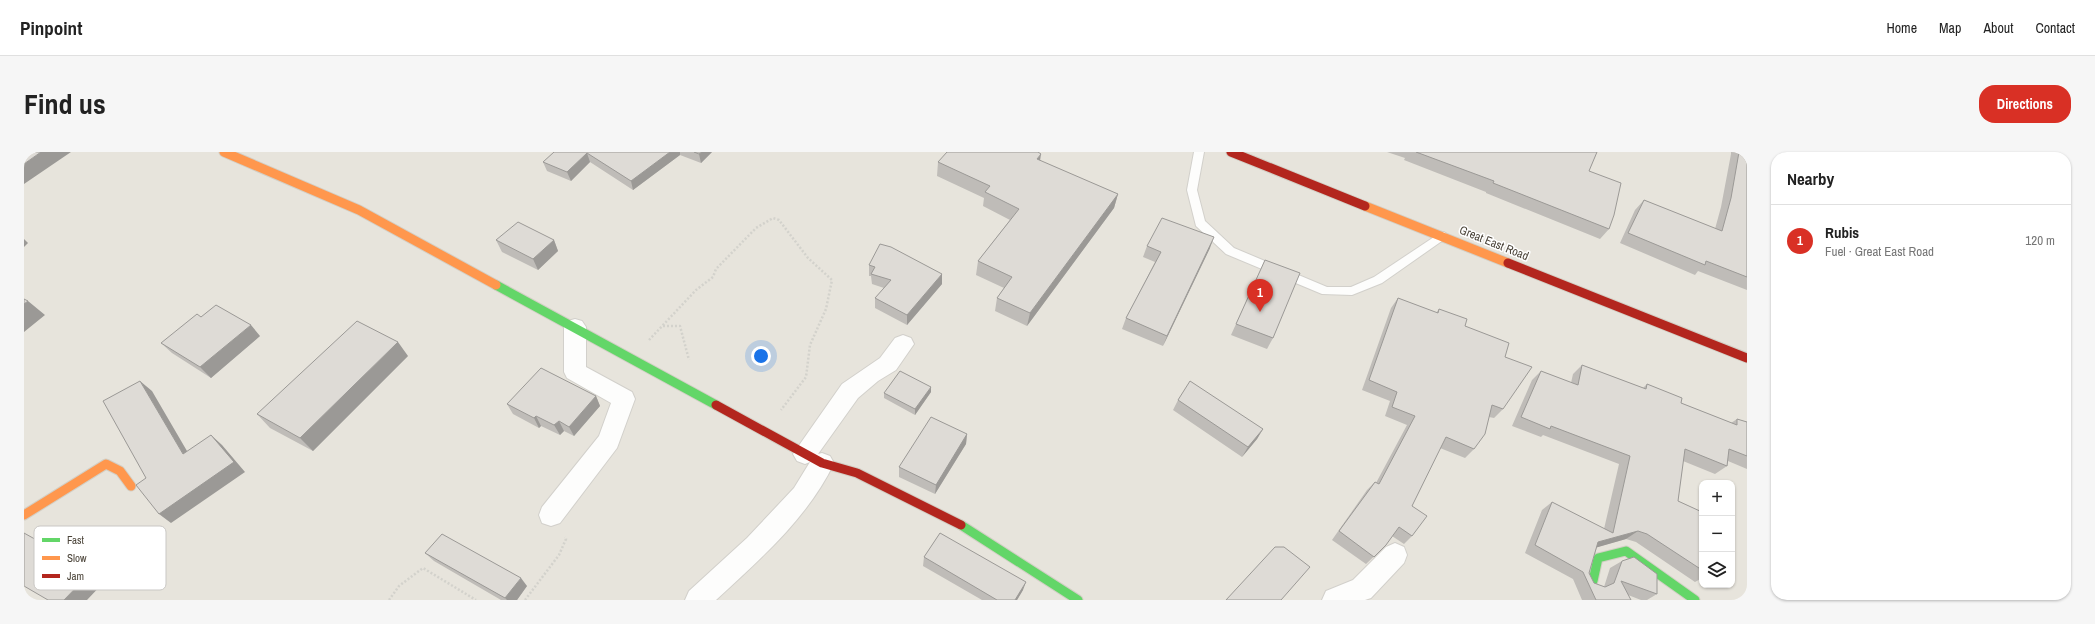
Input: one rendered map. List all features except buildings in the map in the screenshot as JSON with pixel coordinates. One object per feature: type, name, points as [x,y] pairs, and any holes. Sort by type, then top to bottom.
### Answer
[{"type":"main road","points":[[224,152],[359,210],[814,458],[857,473],[948,517],[1078,600]]},
{"type":"main road","name":"Great East Road","points":[[1231,152],[1747,358]]},
{"type":"main road","points":[[24,516],[106,464],[120,471],[131,486]]},
{"type":"main road","points":[[1593,581],[1598,558],[1626,551],[1695,600]]},
{"type":"street","points":[[551,515],[609,441],[624,399],[575,372],[575,327]]},
{"type":"street","points":[[698,600],[756,546],[802,496],[814,458],[850,391],[870,375],[888,364],[903,344]]},
{"type":"street","points":[[1335,600],[1362,589],[1395,555]]},
{"type":"lane","points":[[1199,152],[1192,190],[1200,223],[1230,251],[1326,291],[1352,291],[1378,280],[1444,236]]},
{"type":"path","points":[[631,358],[696,290],[713,277],[716,269],[756,228],[773,218],[779,220],[808,258],[832,280],[826,309],[810,345],[806,377],[766,432]]},
{"type":"path","points":[[662,326],[680,326],[689,361],[705,399]]},
{"type":"path","points":[[525,600],[559,555],[566,539],[551,515]]},
{"type":"path","points":[[389,600],[399,586],[423,568],[476,600]]},
{"type":"shaded area","points":[[24,152],[1747,152],[1747,600],[24,600]]},
{"type":"traffic: fast","points":[[496,285],[716,405]]},
{"type":"traffic: fast","points":[[961,525],[1078,600]]},
{"type":"traffic: fast","points":[[1593,581],[1598,558],[1626,551],[1695,600]]},
{"type":"traffic: slow","points":[[224,152],[359,210],[496,285]]},
{"type":"traffic: slow","points":[[1365,206],[1508,263]]},
{"type":"traffic: slow","points":[[24,515],[106,464],[120,471],[131,486]]},
{"type":"traffic: jam","points":[[1231,152],[1365,206]]},
{"type":"traffic: jam","points":[[1508,263],[1747,358]]},
{"type":"traffic: jam","points":[[716,405],[822,463],[857,473],[948,517],[961,525]]},
{"type":"place","name":"Rubis","points":[[1260,312]]}]
